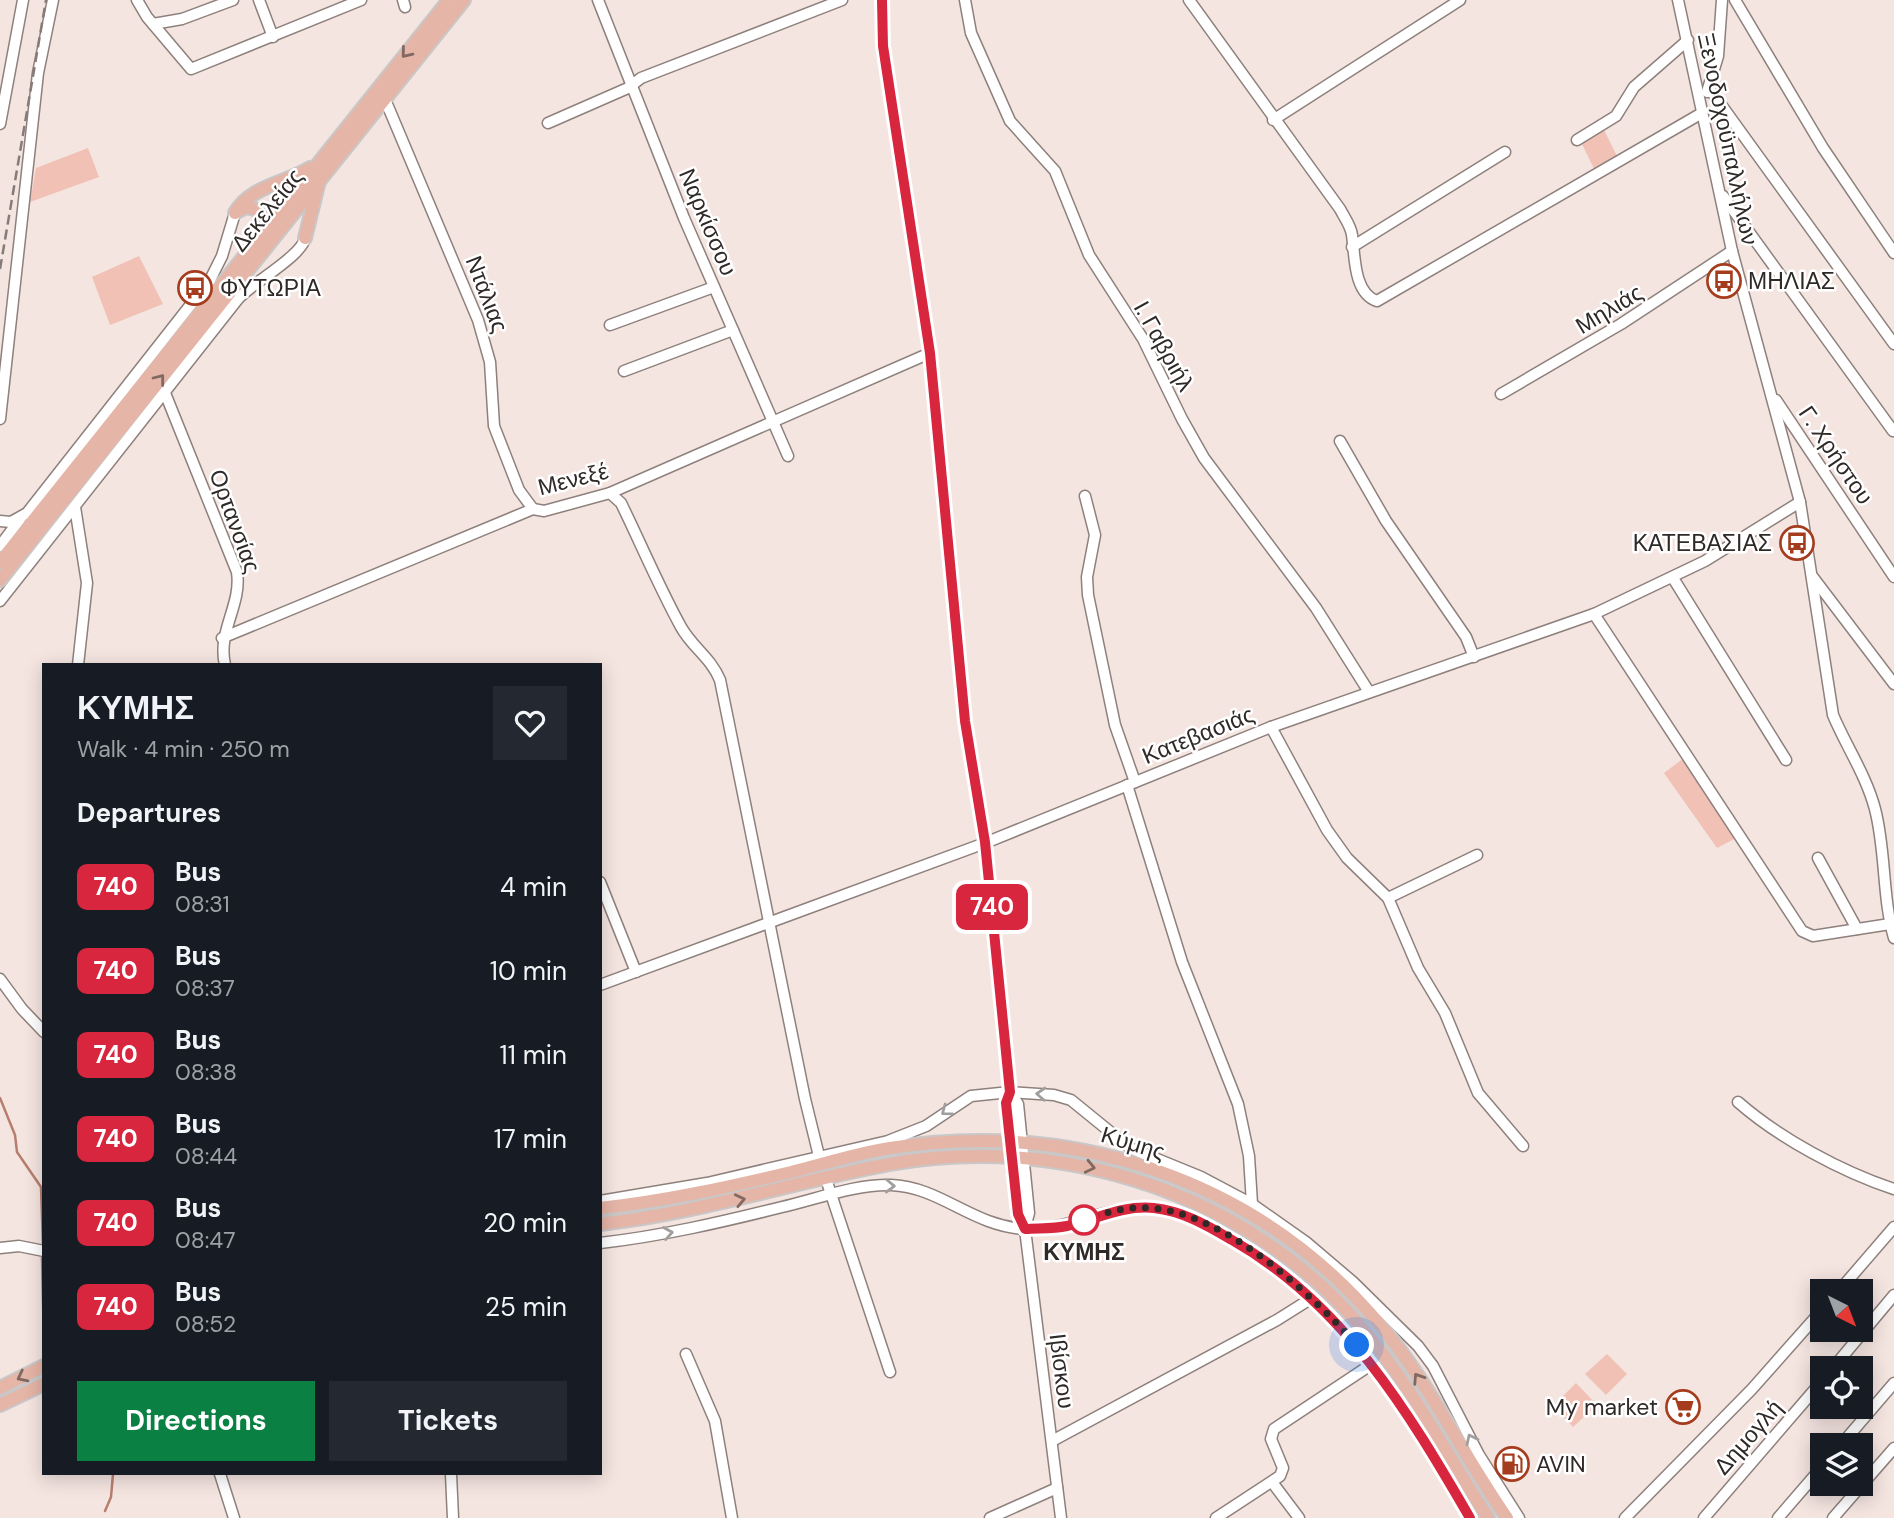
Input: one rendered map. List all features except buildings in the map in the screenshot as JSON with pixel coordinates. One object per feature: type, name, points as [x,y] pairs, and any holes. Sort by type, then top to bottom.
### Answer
[{"type":"main road","name":"Δεκελείας","points":[[0,580],[263,231],[449,0]]},
{"type":"main road","name":"Δεκελείας","points":[[0,562],[83,467],[278,231],[464,0]]},
{"type":"main road","points":[[235,213],[242,202],[253,195],[316,164]]},
{"type":"main road","points":[[305,238],[320,178]]},
{"type":"main road","points":[[235,213],[246,206],[256,209],[263,217],[263,231]]},
{"type":"main road","points":[[278,231],[295,227],[305,238]]},
{"type":"main road","name":"Κύμης","points":[[602,1208],[680,1196],[888,1148],[1016,1141],[1075,1147],[1163,1173],[1220,1197],[1290,1241],[1335,1278],[1377,1321],[1413,1371],[1507,1518]]},
{"type":"main road","name":"Κύμης","points":[[602,1224],[683,1212],[911,1161],[1017,1156],[1074,1164],[1159,1188],[1213,1212],[1281,1254],[1364,1330],[1401,1381],[1488,1518]]},
{"type":"main road","points":[[0,1388],[42,1367]]},
{"type":"main road","points":[[0,1405],[42,1385]]},
{"type":"street","points":[[0,124],[23,0]]},
{"type":"street","points":[[0,419],[38,73],[53,0]]},
{"type":"street","points":[[138,0],[153,23],[191,69],[360,0]]},
{"type":"street","points":[[153,23],[182,19],[233,0]]},
{"type":"street","points":[[259,0],[273,37]]},
{"type":"street","name":"Ναρκίσσου","points":[[598,0],[684,218],[788,456]]},
{"type":"street","points":[[548,123],[632,85],[641,78],[842,0]]},
{"type":"street","name":"Ιβίσκου","points":[[882,0],[883,46],[930,353],[965,721],[985,842],[1010,1092],[1018,1104],[1017,1156],[1029,1213],[1025,1229],[1061,1518]]},
{"type":"street","name":"Ι. Γαβριήλ","points":[[965,0],[971,33],[1010,121],[1055,171],[1089,255],[1143,339],[1204,458],[1316,608],[1369,692]]},
{"type":"street","points":[[1189,0],[1273,120],[1340,209],[1352,232],[1355,268],[1367,293],[1372,299],[1381,300],[1702,109],[1717,56],[1722,0]]},
{"type":"street","points":[[1273,120],[1460,0]]},
{"type":"street","points":[[1735,0],[1823,148],[1894,253]]},
{"type":"street","name":"Ξενοδοχοϋπαλλήλων","points":[[1682,2],[1732,251],[1800,502],[1833,715],[1846,748],[1863,774],[1875,810],[1894,938]]},
{"type":"street","points":[[1577,140],[1616,116],[1634,87],[1688,40]]},
{"type":"street","points":[[1709,88],[1894,344]]},
{"type":"street","name":"Ντάλιας","points":[[384,97],[478,320],[490,362],[494,426],[519,490],[533,509]]},
{"type":"street","points":[[1352,247],[1505,152]]},
{"type":"street","points":[[1720,192],[1893,431]]},
{"type":"street","points":[[0,547],[210,280],[222,256],[235,213]]},
{"type":"street","points":[[0,601],[237,299],[257,280],[301,250],[305,238]]},
{"type":"street","name":"Μηλιάς","points":[[1501,394],[1656,303],[1732,251]]},
{"type":"street","points":[[610,325],[715,287]]},
{"type":"street","points":[[624,371],[733,330]]},
{"type":"street","name":"Μενεξέ","points":[[222,638],[533,509],[544,511],[610,493],[930,353]]},
{"type":"street","name":"Γ. Χρήστου","points":[[1770,390],[1894,577]]},
{"type":"street","name":"Ορτανσίας","points":[[165,393],[237,572],[240,590],[222,638],[225,663]]},
{"type":"street","points":[[1340,441],[1386,521],[1466,636],[1474,657]]},
{"type":"street","points":[[610,493],[621,503],[682,628],[696,648],[708,658],[720,680],[805,1099],[819,1156]]},
{"type":"street","points":[[1085,496],[1095,535],[1087,577],[1088,595],[1115,725],[1182,962],[1238,1104],[1249,1156],[1252,1204]]},
{"type":"street","name":"Κατεβασιάς","points":[[602,984],[985,842],[1271,727],[1594,614],[1673,578],[1800,502]]},
{"type":"street","points":[[75,508],[87,583],[78,663]]},
{"type":"street","points":[[0,521],[20,519]]},
{"type":"street","points":[[1810,574],[1894,684]]},
{"type":"street","points":[[1673,578],[1786,760]]},
{"type":"street","points":[[1594,614],[1802,931],[1814,936],[1890,924]]},
{"type":"street","points":[[1271,727],[1327,830],[1347,858],[1388,898],[1418,968],[1445,1013],[1478,1093],[1522,1146]]},
{"type":"street","points":[[1388,898],[1477,855]]},
{"type":"street","points":[[1818,858],[1857,929]]},
{"type":"street","points":[[602,887],[636,972]]},
{"type":"street","points":[[0,979],[22,1009],[42,1030]]},
{"type":"street","points":[[602,1201],[707,1183],[908,1134],[971,1096],[1010,1092],[1054,1095],[1071,1100],[1130,1148],[1200,1177],[1252,1204],[1306,1242],[1353,1282],[1418,1346],[1447,1389],[1479,1455],[1519,1518]]},
{"type":"street","points":[[1738,1102],[1764,1125],[1873,1182],[1894,1189]]},
{"type":"street","points":[[826,1179],[890,1371]]},
{"type":"street","points":[[602,1243],[686,1229],[878,1186],[906,1187],[940,1197],[983,1221],[1025,1229],[1066,1226],[1125,1208],[1165,1210],[1219,1231],[1253,1251],[1311,1298],[1372,1363],[1420,1433],[1470,1518]]},
{"type":"street","points":[[1849,1279],[1894,1227]]},
{"type":"street","points":[[0,1248],[19,1246],[42,1251]]},
{"type":"street","points":[[1843,1356],[1894,1296]]},
{"type":"street","points":[[1052,1441],[1276,1320],[1311,1298]]},
{"type":"street","points":[[1625,1518],[1752,1389],[1810,1324]]},
{"type":"street","points":[[686,1354],[715,1421],[732,1518]]},
{"type":"street","points":[[1216,1518],[1280,1476],[1283,1468],[1271,1439],[1274,1429],[1372,1363]]},
{"type":"street","points":[[1851,1433],[1894,1383]]},
{"type":"street","name":"Δημογλή","points":[[1703,1518],[1810,1395]]},
{"type":"street","points":[[1833,1518],[1894,1448]]},
{"type":"street","points":[[220,1475],[234,1518]]},
{"type":"street","points":[[451,1475],[453,1518]]},
{"type":"street","points":[[1778,1518],[1810,1481]]},
{"type":"street","points":[[1272,1482],[1296,1517]]},
{"type":"street","points":[[990,1518],[1058,1488]]},
{"type":"shaded area","points":[[1603,128],[1621,164],[1598,177],[1581,142]]},
{"type":"shaded area","points":[[88,148],[99,177],[30,202],[36,168]]},
{"type":"shaded area","points":[[139,256],[163,304],[110,325],[92,277]]},
{"type":"shaded area","points":[[1684,758],[1738,837],[1717,848],[1664,773]]},
{"type":"shaded area","points":[[860,1160],[862,1165],[683,1207],[602,1219],[602,1213]]},
{"type":"shaded area","points":[[1188,1189],[1234,1211],[1278,1238],[1337,1286],[1372,1323],[1402,1362],[1468,1468],[1465,1469],[1351,1308],[1186,1194]]},
{"type":"shaded area","points":[[1607,1354],[1627,1374],[1606,1395],[1585,1374]]},
{"type":"shaded area","points":[[1576,1383],[1597,1405],[1573,1427],[1553,1406]]},
{"type":"waterway","points":[[0,1098],[15,1135],[17,1152],[41,1187],[42,1216]]},
{"type":"waterway","points":[[105,1511],[111,1497],[113,1475]]},
{"type":"railway","points":[[0,269],[46,0]]},
{"type":"bus line","name":"740","points":[[882,0],[883,46],[894,129],[930,353],[932,399],[965,721],[985,842],[1010,1092],[1006,1103],[1018,1214],[1025,1229],[1066,1226],[1125,1208],[1165,1210],[1219,1231],[1253,1251],[1276,1267],[1320,1306],[1372,1363],[1420,1433],[1470,1518]]},
{"type":"place","name":"ΜΗΛΙΑΣ","points":[[1724,281]]},
{"type":"place","name":"ΦΥΤΩΡΙΑ","points":[[195,288]]},
{"type":"place","name":"ΚΑΤΕΒΑΣΙΑΣ","points":[[1797,543]]},
{"type":"place","name":"ΚΥΜΗΣ","points":[[1084,1220]]},
{"type":"place","name":"My market","points":[[1683,1407]]},
{"type":"place","name":"AVIN","points":[[1512,1464]]},
{"type":"route","points":[[1084,1220],[1113,1210],[1151,1208],[1177,1213],[1219,1231],[1276,1267],[1320,1306],[1357,1345]]}]
